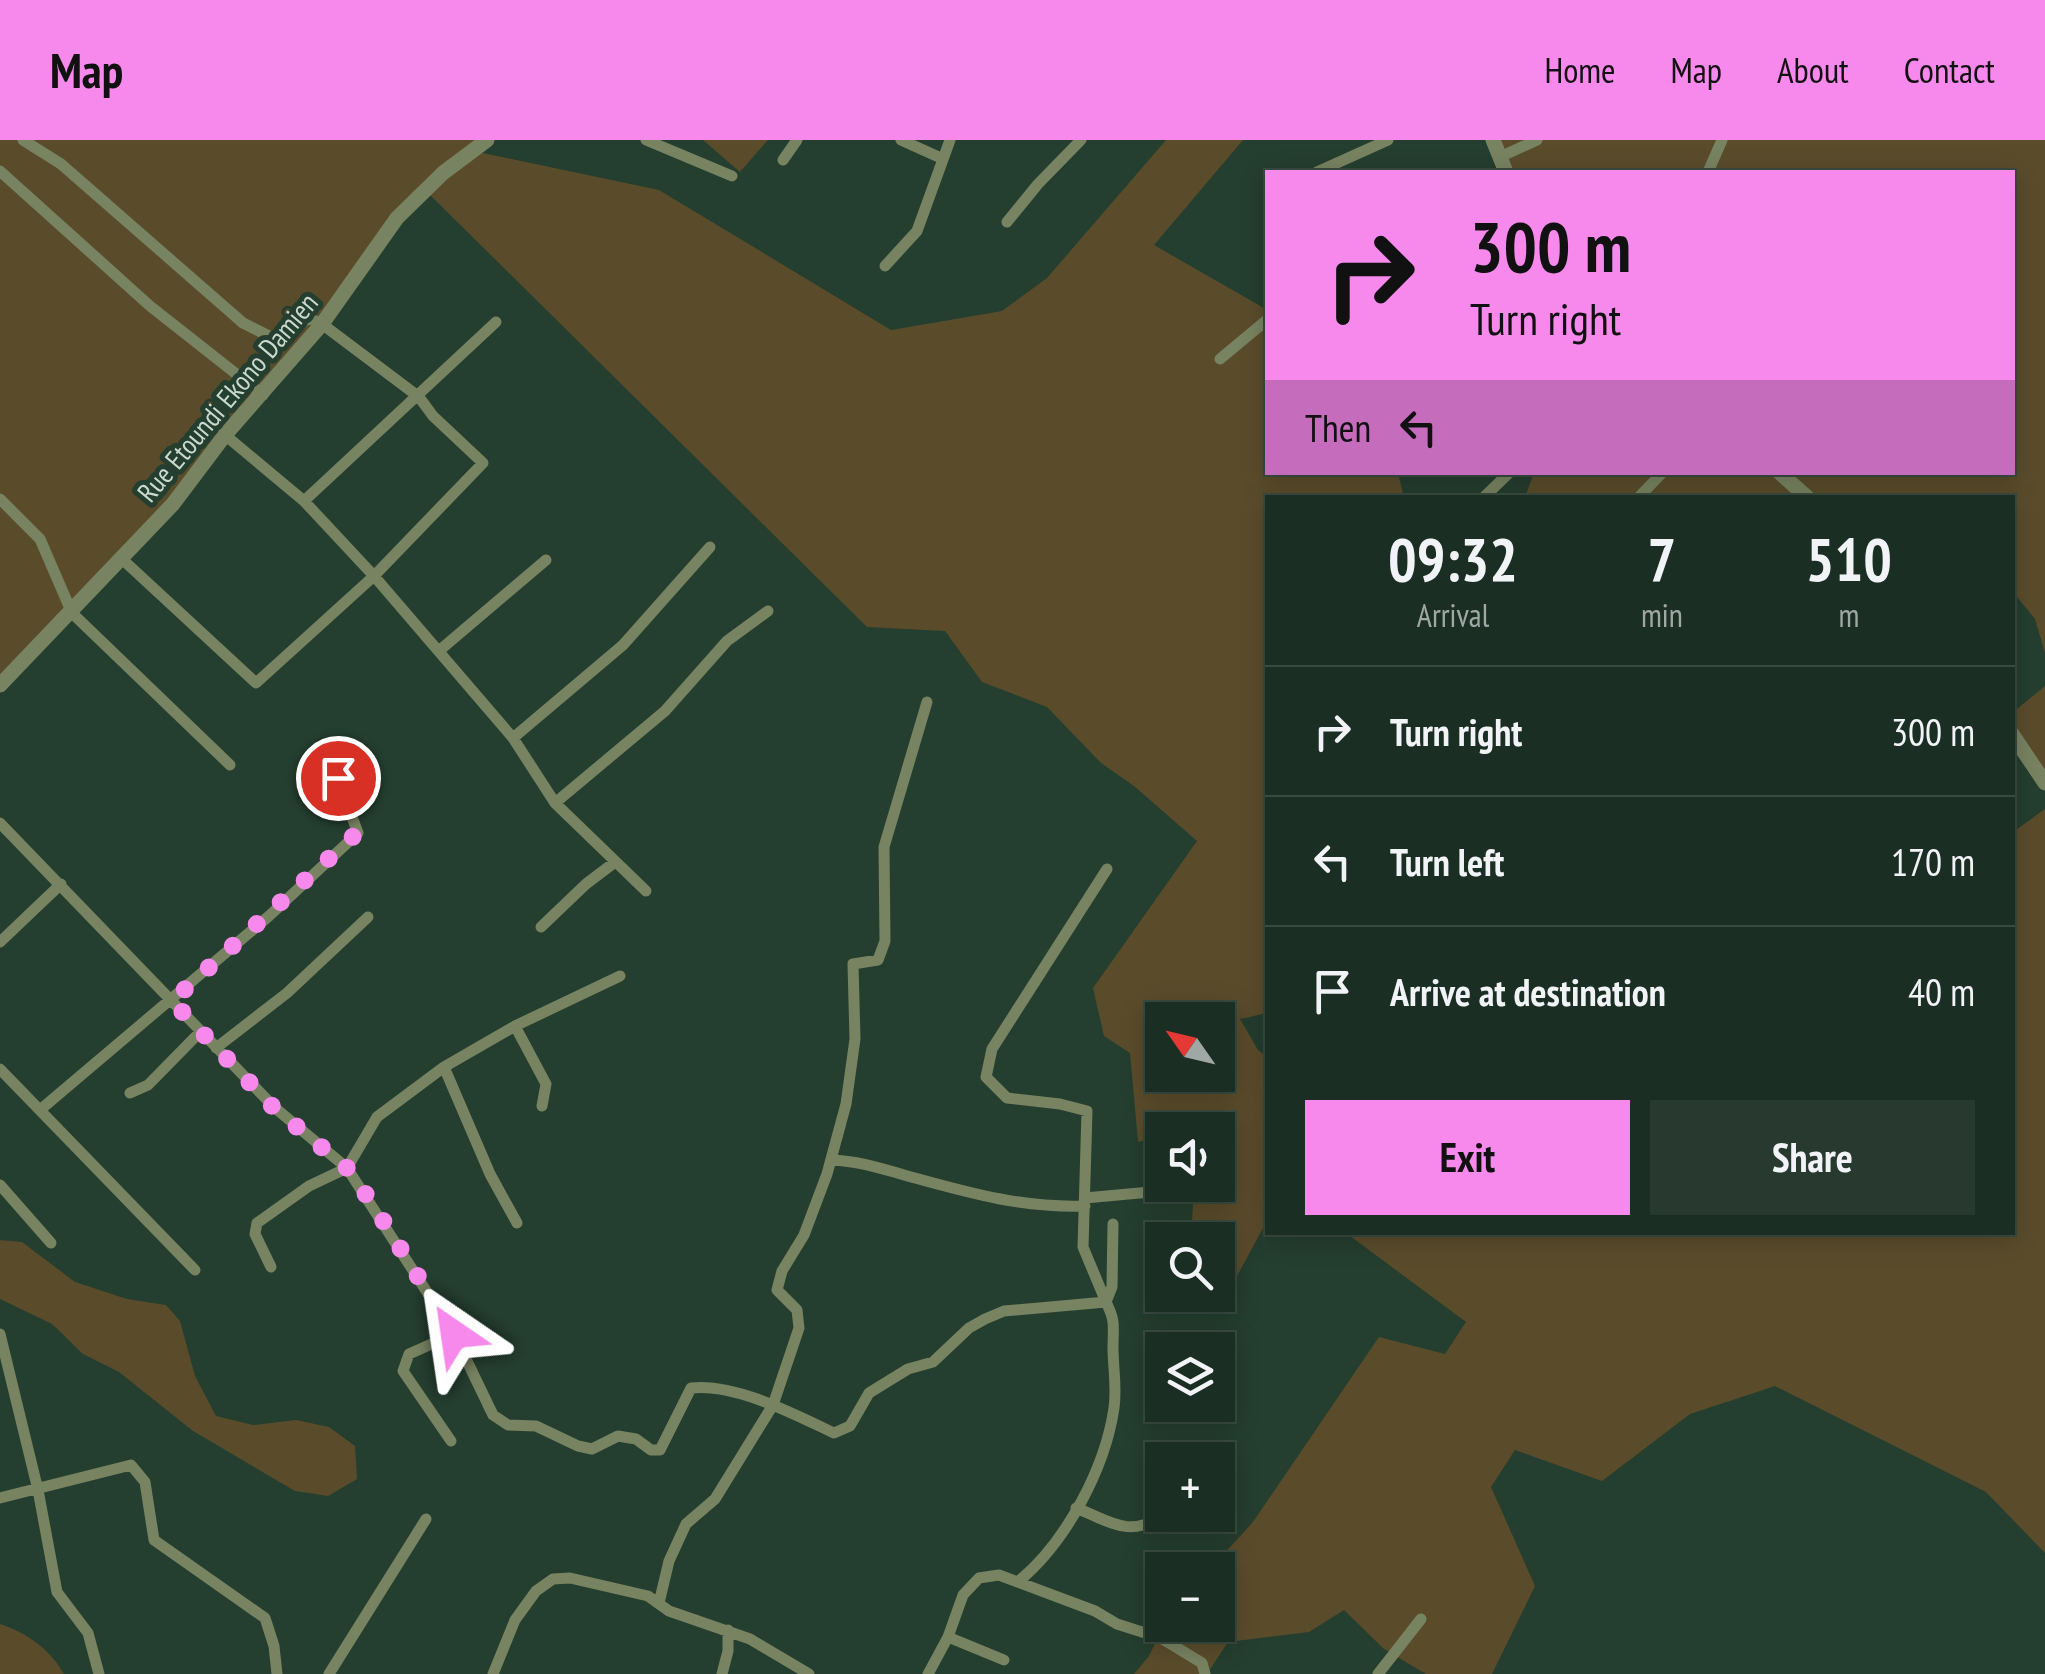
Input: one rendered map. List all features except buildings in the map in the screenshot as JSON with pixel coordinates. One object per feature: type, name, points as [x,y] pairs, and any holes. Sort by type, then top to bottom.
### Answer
[{"type":"street","points":[[23,140],[61,164],[243,323],[279,341],[309,318],[322,324],[419,397],[433,416],[483,462],[374,576],[256,684],[122,559]]},
{"type":"street","name":"Rue Etoundi Ekono Damien","points":[[0,685],[173,504],[225,436],[322,324],[397,218],[442,173],[487,140]]},
{"type":"street","points":[[646,140],[732,176]]},
{"type":"street","points":[[783,160],[798,140]]},
{"type":"street","points":[[902,140],[941,158]]},
{"type":"street","points":[[886,266],[917,230],[950,140]]},
{"type":"street","points":[[1007,222],[1081,140]]},
{"type":"street","points":[[1322,170],[1388,140]]},
{"type":"street","points":[[1493,140],[1503,164],[1536,140]]},
{"type":"street","points":[[1709,170],[1722,140]]},
{"type":"street","points":[[0,171],[150,306],[262,395]]},
{"type":"street","points":[[304,501],[496,322]]},
{"type":"street","points":[[1220,359],[1265,322]]},
{"type":"street","points":[[225,436],[304,501],[374,576],[514,738],[555,803],[646,891]]},
{"type":"street","points":[[1486,495],[1507,475]]},
{"type":"street","points":[[1641,495],[1660,475]]},
{"type":"street","points":[[1782,475],[1805,495]]},
{"type":"street","points":[[0,499],[40,538],[72,613],[230,765]]},
{"type":"street","points":[[514,738],[622,646],[710,547]]},
{"type":"street","points":[[440,650],[546,560]]},
{"type":"street","points":[[555,803],[665,711],[727,642],[768,611]]},
{"type":"street","points":[[659,1603],[669,1561],[686,1524],[714,1499],[772,1405],[800,1328],[797,1310],[777,1290],[782,1271],[804,1235],[846,1104],[854,1039],[853,964],[878,960],[886,941],[884,847],[926,702]]},
{"type":"street","points":[[2015,738],[2045,782]]},
{"type":"street","points":[[40,1110],[172,1001],[358,832],[338,778]]},
{"type":"street","points":[[0,823],[274,1108],[347,1168],[454,1334],[493,1415],[508,1425],[536,1426],[592,1449],[618,1436],[660,1450],[691,1388],[708,1386],[772,1405],[834,1433],[850,1426],[869,1393],[908,1370],[934,1362],[969,1328],[985,1319],[1004,1311],[1106,1302]]},
{"type":"street","points":[[541,927],[615,862]]},
{"type":"street","points":[[1019,1580],[1034,1568],[1068,1526],[1109,1438],[1115,1406],[1115,1321],[1083,1247],[1088,1111],[1006,1098],[986,1077],[992,1049],[1107,870]]},
{"type":"street","points":[[0,942],[61,884]]},
{"type":"street","points":[[216,1048],[287,992],[368,917]]},
{"type":"street","points":[[272,1266],[255,1234],[258,1222],[310,1186],[347,1168],[377,1117],[444,1066],[515,1026],[620,976]]},
{"type":"street","points":[[515,1026],[546,1084],[542,1106]]},
{"type":"street","points":[[130,1093],[148,1084],[201,1031]]},
{"type":"street","points":[[444,1066],[490,1174],[516,1223]]},
{"type":"street","points":[[0,1070],[195,1270]]},
{"type":"street","points":[[830,1160],[857,1160],[1026,1205],[1145,1193]]},
{"type":"street","points":[[0,1185],[52,1243]]},
{"type":"street","points":[[1106,1302],[1112,1287],[1113,1224]]},
{"type":"street","points":[[0,1334],[38,1490],[56,1592],[88,1633],[100,1674]]},
{"type":"street","points":[[451,1441],[403,1370],[409,1354],[454,1334]]},
{"type":"street","points":[[0,1498],[131,1465],[145,1482],[154,1540],[266,1618],[277,1674]]},
{"type":"street","points":[[1076,1508],[1112,1527],[1145,1522]]},
{"type":"street","points":[[329,1674],[426,1519]]},
{"type":"street","points":[[1034,1568],[1042,1590]]},
{"type":"street","points":[[928,1674],[948,1637],[963,1595],[979,1578],[999,1574],[1117,1624],[1161,1638],[1202,1662],[1205,1674]]},
{"type":"street","points":[[493,1674],[515,1620],[536,1591],[553,1579],[570,1578],[648,1596],[669,1611],[750,1638],[808,1674]]},
{"type":"street","points":[[1378,1674],[1421,1618]]},
{"type":"street","points":[[722,1674],[728,1630]]},
{"type":"street","points":[[948,1637],[1004,1660]]},
{"type":"shaded area","points":[[0,140],[487,140],[473,151],[659,190],[891,330],[1002,311],[1047,278],[1166,140],[1243,140],[1154,245],[1262,307],[1265,313],[1265,475],[1398,475],[1404,495],[1265,495],[1265,1013],[1240,1019],[1265,1055],[1265,1225],[1235,1280],[1235,1222],[1192,1222],[1193,1202],[1235,1202],[1235,1112],[1145,1112],[1145,1140],[1138,1142],[1130,1053],[1104,1036],[1093,988],[1197,841],[1101,763],[1047,707],[982,682],[945,631],[867,627],[425,190],[258,401],[0,685]]},
{"type":"shaded area","points":[[703,140],[768,140],[740,172]]},
{"type":"shaded area","points":[[1498,140],[2045,140],[2045,653],[2035,619],[2015,594],[2015,495],[1526,495],[1533,475],[1783,475],[1793,482],[1797,475],[2015,475],[2015,170],[1508,170]]},
{"type":"shaded area","points":[[2045,686],[2045,783],[2015,737],[2015,711]]},
{"type":"shaded area","points":[[2045,809],[2045,1553],[1986,1492],[1775,1386],[1690,1414],[1602,1481],[1515,1450],[1491,1487],[1535,1586],[1492,1674],[1426,1674],[1384,1649],[1344,1610],[1309,1632],[1235,1641],[1235,1552],[1226,1552],[1253,1522],[1379,1337],[1445,1354],[1466,1322],[1349,1235],[2015,1235],[2015,831]]},
{"type":"shaded area","points":[[0,1240],[22,1242],[75,1282],[127,1299],[166,1305],[180,1321],[195,1376],[216,1416],[253,1425],[296,1420],[329,1427],[355,1446],[357,1479],[328,1496],[295,1491],[193,1431],[119,1372],[83,1354],[52,1324],[0,1299]]},
{"type":"shaded area","points":[[0,1624],[37,1643],[64,1674],[0,1674]]},
{"type":"shaded area","points":[[1156,1642],[1228,1642],[1207,1674],[1134,1674]]},
{"type":"route","points":[[338,778],[358,832],[172,1001],[274,1108],[347,1168],[454,1334]]}]
